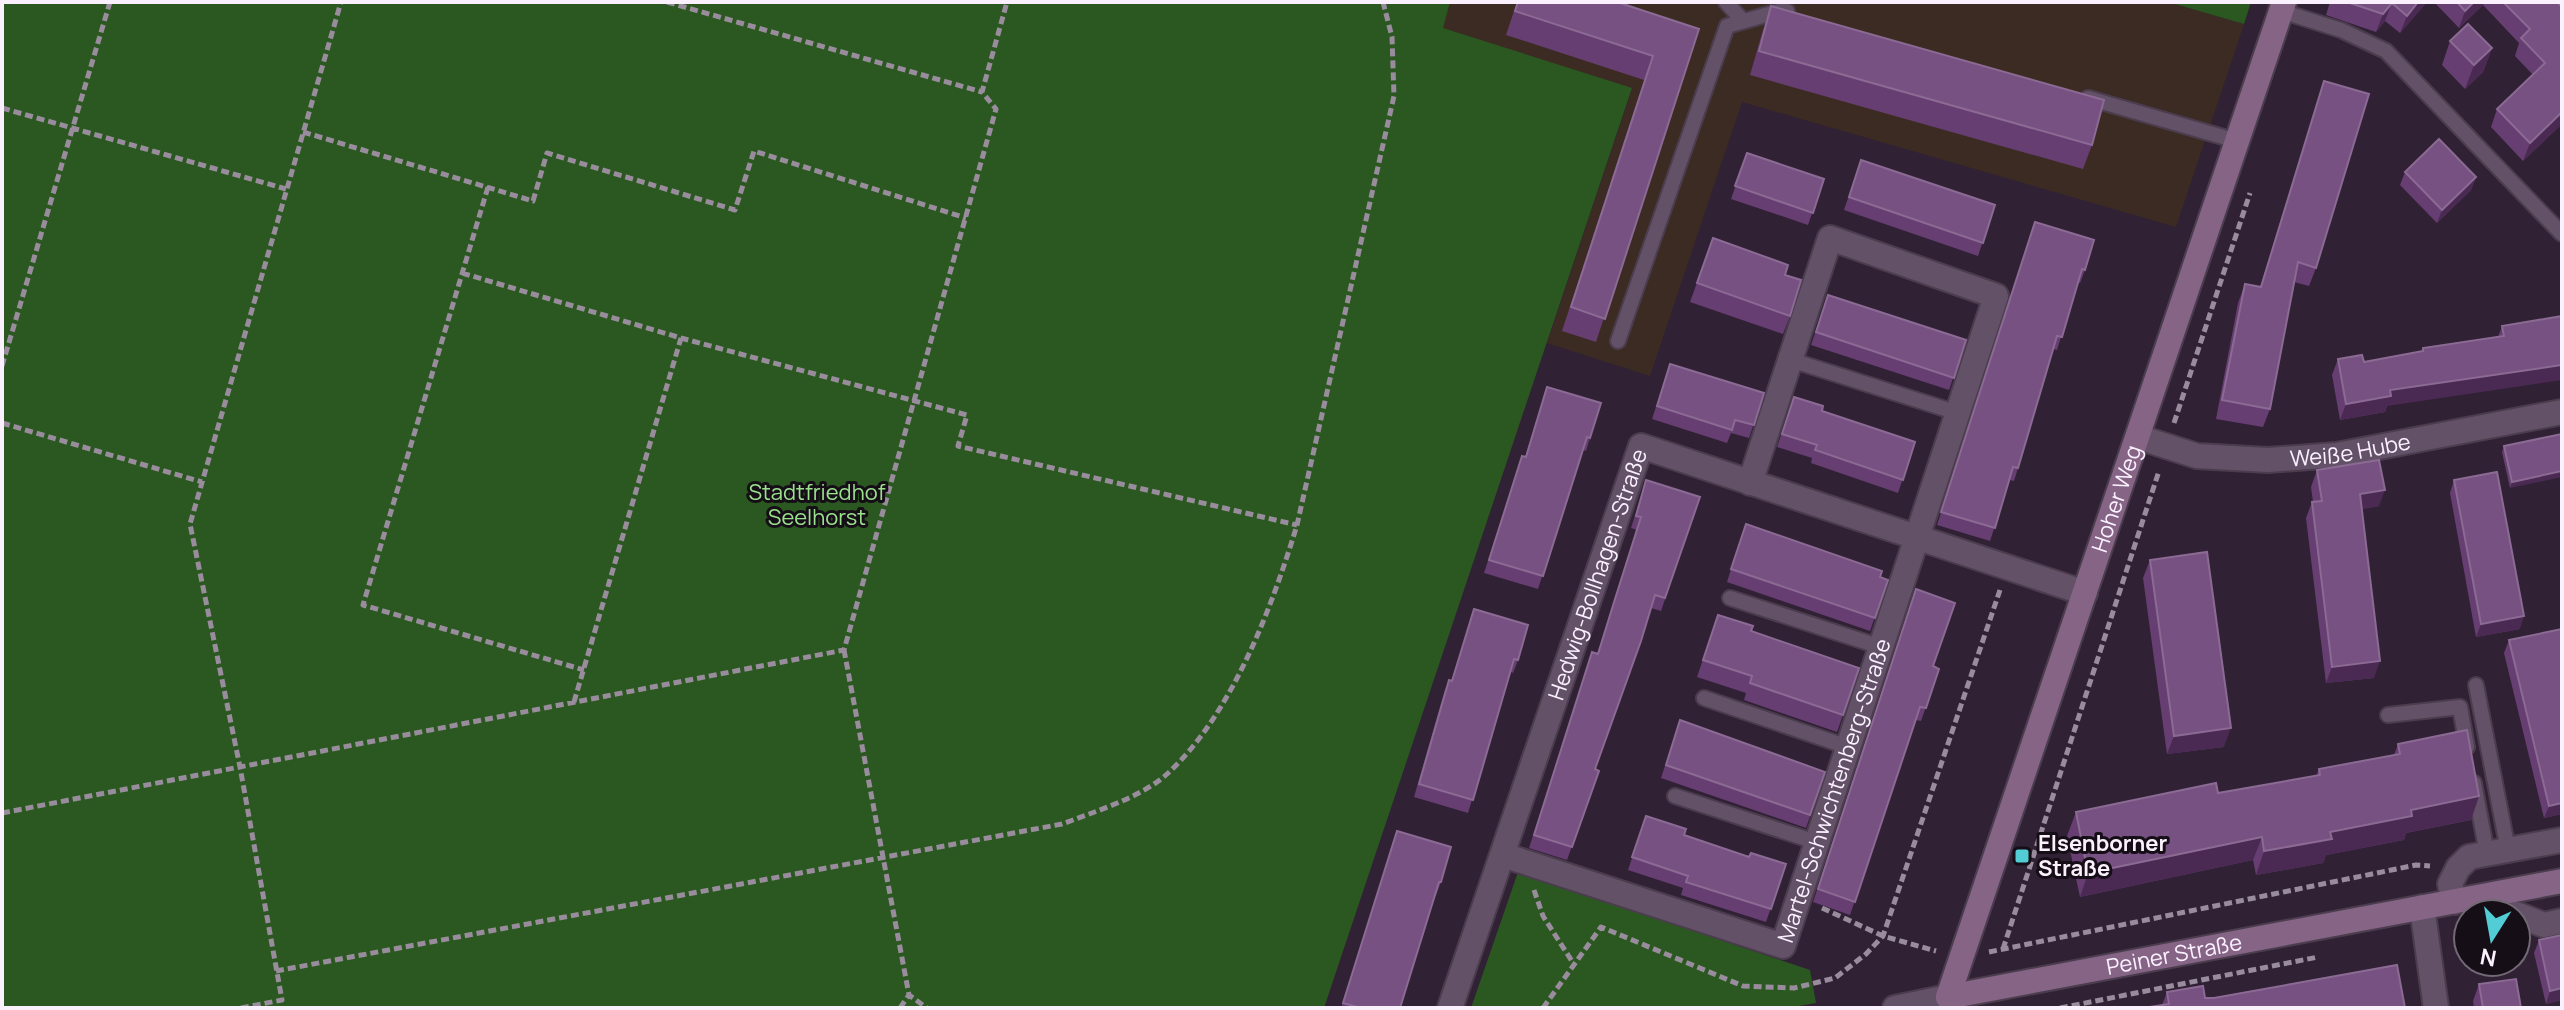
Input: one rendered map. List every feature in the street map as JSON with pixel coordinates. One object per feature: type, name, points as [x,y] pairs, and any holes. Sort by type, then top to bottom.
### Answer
[{"type":"street","name":"Hoher Weg","points":[[1946,1002],[2282,6]]},
{"type":"street","name":"Martel-Schwichtenberg-Straße","points":[[1503,855],[1783,946],[1996,296],[1830,238],[1791,360]]},
{"type":"street","points":[[1750,483],[1791,360]]},
{"type":"street","name":"Weiße Hube","points":[[2138,437],[2197,456],[2268,460],[2337,455],[2562,412]]},
{"type":"street","name":"Hedwig-Bollhagen-Straße","points":[[1450,1008],[1641,446],[2085,593]]},
{"type":"street","points":[[2453,898],[2450,884],[2458,868],[2469,857],[2562,840]]},
{"type":"street","name":"Peiner Straße","points":[[2475,898],[2562,881]]},
{"type":"street","points":[[2490,895],[2494,898]]},
{"type":"street","name":"Peiner Straße","points":[[1895,1008],[1946,1002],[2452,902]]},
{"type":"street","points":[[2422,907],[2436,1008]]},
{"type":"street","points":[[2532,920],[2544,925],[2562,921]]},
{"type":"lane","points":[[1726,2],[1743,21]]},
{"type":"lane","points":[[2282,6],[2386,51],[2562,234]]},
{"type":"lane","points":[[1618,341],[1727,26],[1783,10],[1798,14]]},
{"type":"lane","points":[[2070,93],[2237,141]]},
{"type":"lane","points":[[1791,360],[1958,413]]},
{"type":"lane","points":[[1730,598],[1881,647]]},
{"type":"lane","points":[[2476,685],[2498,852]]},
{"type":"lane","points":[[1704,698],[1848,747]]},
{"type":"lane","points":[[2388,715],[2460,707],[2498,852]]},
{"type":"lane","points":[[1675,796],[1816,842]]},
{"type":"path","points":[[2,366],[110,2]]},
{"type":"path","points":[[241,1008],[282,1000],[240,767],[190,524],[341,2]]},
{"type":"path","points":[[667,2],[982,92],[996,109],[844,650],[909,995],[927,1008]]},
{"type":"path","points":[[982,92],[1007,2]]},
{"type":"path","points":[[276,971],[1062,824],[1119,803],[1166,776],[1199,738],[1225,699],[1250,652],[1278,588],[1297,525],[1394,96],[1392,37],[1383,2]]},
{"type":"path","points":[[2,108],[286,189]]},
{"type":"path","points":[[303,132],[533,201],[547,153],[735,210],[754,151],[966,218]]},
{"type":"path","points":[[2254,182],[2003,949],[2416,865],[2458,868]]},
{"type":"path","points":[[488,187],[363,605],[584,670]]},
{"type":"path","points":[[462,273],[681,338],[967,415],[958,446],[1297,525]]},
{"type":"path","points":[[574,702],[681,338]]},
{"type":"path","points":[[2,423],[202,482]]},
{"type":"path","points":[[2,813],[844,650]]},
{"type":"path","points":[[1536,866],[1532,886],[1543,916],[1575,966]]},
{"type":"path","points":[[1799,897],[1883,936],[1962,957]]},
{"type":"path","points":[[2060,1008],[2320,956]]},
{"type":"path","points":[[900,1008],[909,995]]},
{"type":"shaded area","points":[[1450,2],[2168,2],[2244,24],[2176,227],[1742,102],[1650,376],[1547,343],[1632,89],[1442,28]]},
{"type":"green space","name":"Stadtfriedhof Seelhorst","points":[[2,2],[1450,2],[1443,28],[1632,88],[1324,1008],[2,1008]]},
{"type":"green space","points":[[2168,2],[2251,2],[2244,24]]},
{"type":"green space","points":[[1518,872],[1810,970],[1816,1003],[1788,1008],[1471,1008]]},
{"type":"building","points":[[1518,2],[1617,2],[1699,29],[1605,319],[1571,307],[1653,56],[1515,11]]},
{"type":"building","points":[[2347,2],[2418,2],[2407,16],[2392,3],[2383,14]]},
{"type":"building","points":[[2457,2],[2474,2],[2465,11]]},
{"type":"building","points":[[2503,2],[2557,2],[2562,7],[2562,112],[2530,143],[2497,109],[2545,63],[2521,38],[2530,29]]},
{"type":"building","points":[[1771,6],[2104,100],[2092,145],[1759,51]]},
{"type":"building","points":[[2468,24],[2492,48],[2474,65],[2450,41]]},
{"type":"building","points":[[2324,81],[2369,94],[2316,268],[2298,262],[2270,409],[2222,400],[2245,284],[2261,287]]},
{"type":"building","points":[[2439,139],[2476,177],[2442,210],[2405,172]]},
{"type":"building","points":[[1747,153],[1824,179],[1813,213],[1735,186]]},
{"type":"building","points":[[1861,160],[1995,205],[1983,243],[1849,197]]},
{"type":"building","points":[[2035,222],[2094,240],[2062,337],[2057,336],[2018,468],[2013,467],[1995,528],[1941,512]]},
{"type":"building","points":[[1713,238],[1788,265],[1785,275],[1801,280],[1790,316],[1697,283]]},
{"type":"building","points":[[1828,295],[1966,340],[1954,378],[1816,332]]},
{"type":"building","points":[[2562,316],[2562,365],[2390,390],[2391,396],[2346,404],[2338,359],[2362,355],[2364,362],[2423,351],[2423,348],[2504,336],[2502,326]]},
{"type":"building","points":[[1670,364],[1764,393],[1754,425],[1735,420],[1732,430],[1657,406]]},
{"type":"building","points":[[1547,387],[1601,403],[1590,438],[1587,437],[1543,576],[1489,560]]},
{"type":"building","points":[[1794,397],[1823,406],[1822,411],[1915,442],[1903,480],[1815,450],[1817,445],[1782,434]]},
{"type":"building","points":[[2562,434],[2562,471],[2512,482],[2504,446]]},
{"type":"building","points":[[2379,460],[2385,490],[2360,494],[2380,661],[2332,667],[2312,502],[2322,501],[2317,470]]},
{"type":"building","points":[[2497,472],[2524,616],[2481,624],[2454,480]]},
{"type":"building","points":[[1646,480],[1700,497],[1665,598],[1655,595],[1595,769],[1599,771],[1572,847],[1534,835],[1592,652],[1598,654],[1641,517],[1636,516]]},
{"type":"building","points":[[1746,524],[1882,571],[1880,577],[1888,580],[1875,618],[1731,569]]},
{"type":"building","points":[[2207,552],[2231,728],[2174,736],[2150,560]]},
{"type":"building","points":[[1916,589],[1955,603],[1933,666],[1939,669],[1926,708],[1920,707],[1855,902],[1818,889]]},
{"type":"building","points":[[1474,609],[1528,625],[1518,660],[1514,659],[1473,800],[1419,784],[1449,680],[1452,681]]},
{"type":"building","points":[[1718,615],[1753,626],[1751,631],[1859,668],[1843,715],[1750,683],[1752,676],[1703,660]]},
{"type":"building","points":[[2562,629],[2562,803],[2549,806],[2509,640]]},
{"type":"building","points":[[1680,720],[1825,772],[1810,815],[1666,765]]},
{"type":"building","points":[[2467,730],[2479,796],[2411,810],[2412,816],[2330,832],[2332,839],[2264,851],[2262,837],[2088,873],[2076,812],[2216,783],[2218,793],[2320,775],[2319,769],[2400,754],[2398,744]]},
{"type":"building","points":[[1646,816],[1686,829],[1684,835],[1749,857],[1751,853],[1786,864],[1771,909],[1686,882],[1688,876],[1632,857]]},
{"type":"building","points":[[1397,831],[1451,847],[1400,1008],[1361,1008],[1343,1003]]},
{"type":"building","points":[[2562,935],[2562,988],[2550,991],[2539,940]]},
{"type":"building","points":[[2397,965],[2405,1008],[2143,1008],[2169,1004],[2167,992],[2203,986],[2205,998],[2214,998]]},
{"type":"building","points":[[2516,979],[2521,1008],[2483,1008],[2479,984]]},
{"type":"place","name":"Elsenborner Straße","points":[[2022,856]]}]
